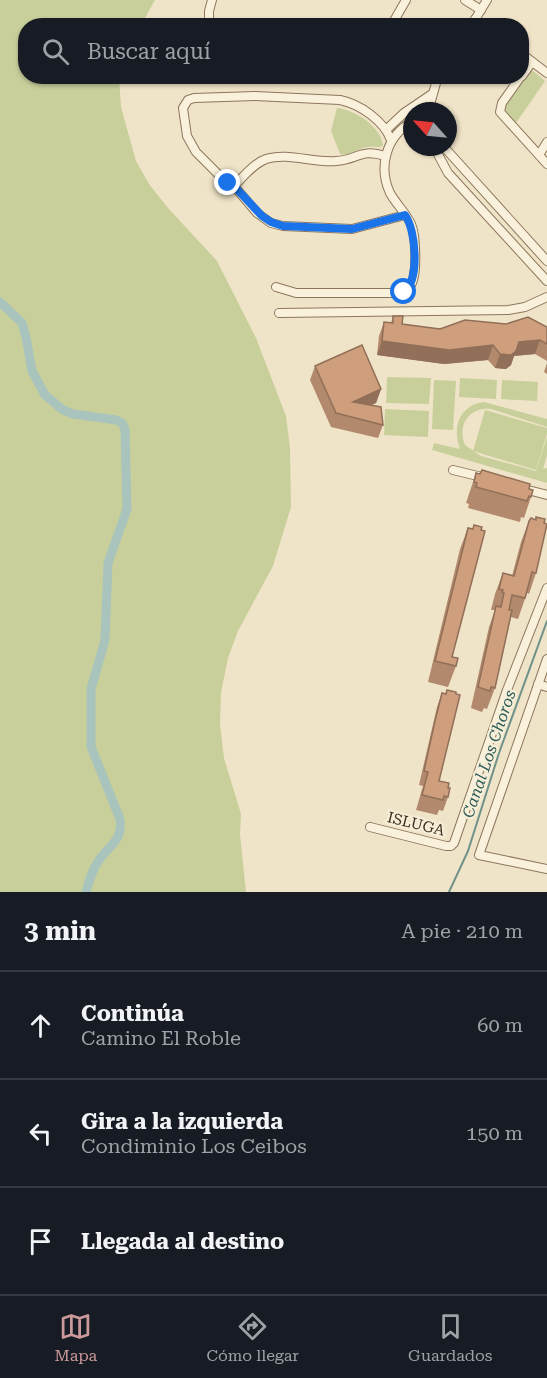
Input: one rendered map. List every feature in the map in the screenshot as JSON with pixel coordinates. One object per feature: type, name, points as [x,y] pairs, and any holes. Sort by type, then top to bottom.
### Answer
[{"type":"street","points":[[209,18],[212,0]]},
{"type":"street","points":[[396,18],[406,0]]},
{"type":"street","points":[[465,0],[481,10]]},
{"type":"street","points":[[476,18],[487,0]]},
{"type":"street","points":[[529,60],[547,73]]},
{"type":"street","points":[[529,66],[532,62]]},
{"type":"street","points":[[431,102],[435,84]]},
{"type":"street","points":[[515,84],[502,103],[500,112],[547,164]]},
{"type":"street","points":[[387,129],[404,113],[432,94]]},
{"type":"street","points":[[391,140],[387,129],[362,109],[340,100],[255,96],[194,98],[188,100],[182,111],[192,146],[223,179],[234,186],[262,216],[271,222],[283,226],[352,229],[405,215]]},
{"type":"street","points":[[276,287],[296,292],[404,292],[410,287],[413,280],[412,229],[391,194],[387,181],[385,156],[391,140],[403,130]]},
{"type":"street","points":[[539,155],[547,142]]},
{"type":"street","points":[[234,186],[256,165],[269,158],[336,161],[369,152],[385,156]]},
{"type":"street","points":[[438,156],[462,189],[547,281]]},
{"type":"street","points":[[443,165],[450,164],[453,158],[547,261]]},
{"type":"street","points":[[279,313],[508,310],[525,307],[547,297]]},
{"type":"street","points":[[453,470],[494,480]]},
{"type":"street","points":[[515,486],[547,495]]},
{"type":"street","name":"ISLUGA","points":[[370,827],[446,846],[454,843],[507,690],[547,588]]},
{"type":"street","points":[[547,659],[542,685],[479,855],[547,869]]},
{"type":"green space","points":[[0,0],[155,0],[145,18],[18,18],[18,84],[119,84],[121,107],[136,161],[149,184],[168,208],[217,261],[256,338],[286,416],[290,448],[291,507],[273,566],[238,631],[228,658],[221,693],[220,724],[224,758],[241,814],[240,834],[246,892],[0,892]]},
{"type":"green space","points":[[532,70],[545,81],[516,123],[505,113],[506,103],[521,84],[529,84],[529,74]]},
{"type":"green space","points":[[337,108],[352,112],[366,120],[378,132],[383,146],[340,154],[331,131]]},
{"type":"green space","points":[[387,377],[431,378],[429,404],[386,403]]},
{"type":"green space","points":[[460,378],[497,380],[496,399],[459,397]]},
{"type":"green space","points":[[434,380],[456,381],[453,430],[432,429]]},
{"type":"green space","points":[[502,380],[538,382],[537,401],[501,399]]},
{"type":"green space","points":[[484,402],[547,419],[547,427],[491,409],[483,409],[471,414],[464,424],[465,445],[481,456],[536,471],[547,437],[547,455],[543,469],[547,468],[547,483],[432,450],[434,443],[460,449],[457,426],[463,413],[475,404]]},
{"type":"green space","points":[[385,409],[429,411],[428,437],[384,435]]},
{"type":"green space","points":[[485,410],[547,428],[536,470],[473,451]]},
{"type":"building","points":[[393,316],[403,316],[402,324],[440,329],[465,320],[506,324],[528,317],[547,327],[547,344],[540,340],[519,342],[516,351],[511,355],[500,354],[493,345],[449,350],[382,341],[384,322],[393,323]]},
{"type":"building","points":[[362,345],[381,389],[353,402],[381,407],[383,425],[336,413],[315,366]]},
{"type":"building","points":[[482,470],[530,484],[529,489],[533,490],[531,497],[529,496],[527,501],[476,487],[477,483],[474,482],[476,473],[480,474]]},
{"type":"building","points":[[536,517],[545,519],[544,523],[547,524],[536,573],[532,572],[525,598],[512,595],[509,610],[512,610],[495,688],[491,687],[490,691],[478,687],[496,606],[501,607],[504,593],[499,589],[503,573],[514,576],[529,521],[531,518],[536,520]]},
{"type":"building","points":[[474,525],[482,527],[481,530],[485,531],[452,657],[458,658],[456,666],[435,661],[468,528],[473,529]]},
{"type":"building","points":[[447,690],[460,695],[439,781],[449,783],[448,797],[444,796],[443,800],[422,795],[428,772],[424,771],[435,721],[442,693],[446,694]]},
{"type":"waterway","points":[[0,302],[22,323],[32,371],[45,395],[63,410],[73,414],[116,420],[122,423],[125,429],[127,509],[108,563],[105,640],[91,689],[91,747],[120,819],[120,832],[115,842],[94,868],[86,892]]},
{"type":"waterway","name":"Canal Los Choros","points":[[449,892],[468,851],[499,753],[547,621]]},
{"type":"route","points":[[228,183],[234,186],[257,213],[277,225],[352,229],[405,215],[411,223],[414,242],[413,280],[404,292]]}]
